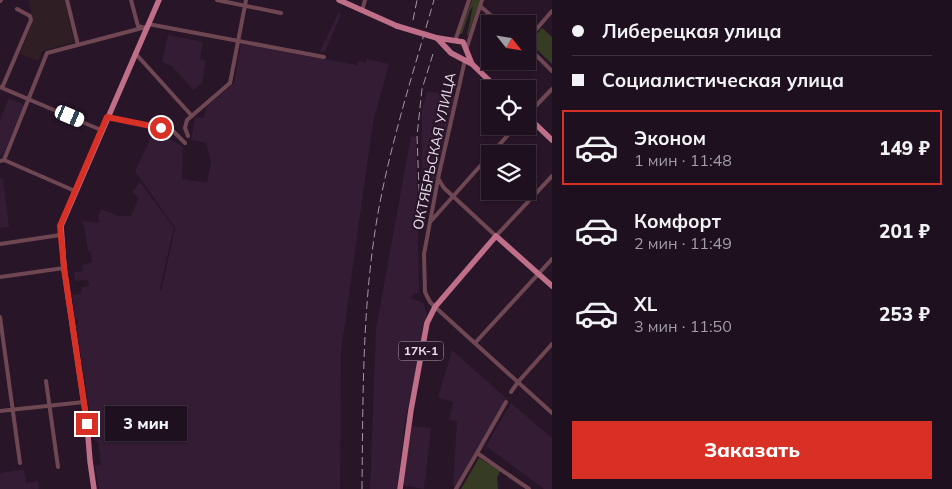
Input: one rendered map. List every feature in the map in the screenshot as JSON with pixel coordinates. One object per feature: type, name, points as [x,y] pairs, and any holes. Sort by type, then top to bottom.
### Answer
[{"type":"main road","points":[[94,489],[84,402],[60,236],[63,218],[145,26],[159,0]]},
{"type":"main road","points":[[339,0],[397,26],[437,38],[463,42],[472,64]]},
{"type":"main road","points":[[437,38],[453,54],[472,64],[489,80]]},
{"type":"main road","points":[[453,54],[451,44],[454,41]]},
{"type":"main road","points":[[453,54],[459,56],[464,54],[466,50]]},
{"type":"main road","points":[[536,123],[552,140]]},
{"type":"main road","points":[[496,236],[552,286]]},
{"type":"main road","name":"17К-1","points":[[400,489],[427,323],[435,307],[496,236]]},
{"type":"street","points":[[67,0],[78,45]]},
{"type":"street","points":[[131,0],[138,26],[324,57]]},
{"type":"street","points":[[217,0],[245,3],[281,13]]},
{"type":"street","points":[[362,11],[365,0]]},
{"type":"street","points":[[454,41],[469,0]]},
{"type":"street","name":"ОКТЯБРЬСКАЯ УЛИЦА","points":[[435,307],[425,292],[424,254],[466,50],[482,0]]},
{"type":"street","points":[[188,136],[185,128],[187,120],[230,83],[245,3]]},
{"type":"street","points":[[480,6],[490,15]]},
{"type":"street","points":[[16,9],[30,16],[31,20],[1,88],[101,130]]},
{"type":"street","points":[[536,30],[552,11]]},
{"type":"street","points":[[75,191],[2,161],[47,53],[123,34],[145,26]]},
{"type":"street","points":[[135,53],[192,116]]},
{"type":"street","points":[[536,55],[552,70]]},
{"type":"street","points":[[536,106],[552,89]]},
{"type":"street","points":[[107,117],[172,130],[185,143]]},
{"type":"street","points":[[498,145],[508,135]]},
{"type":"street","points":[[430,222],[481,164]]},
{"type":"street","points":[[439,180],[444,188],[496,236],[552,176]]},
{"type":"street","points":[[0,244],[60,236]]},
{"type":"street","points":[[475,343],[552,259]]},
{"type":"street","points":[[0,277],[64,268]]},
{"type":"street","points":[[435,307],[552,413]]},
{"type":"street","points":[[0,316],[2,349],[20,463]]},
{"type":"street","points":[[511,392],[552,344]]},
{"type":"street","points":[[46,381],[58,467]]},
{"type":"street","points":[[0,411],[84,402]]},
{"type":"street","points":[[456,489],[506,402]]},
{"type":"street","points":[[477,453],[529,489]]},
{"type":"shaded area","points":[[29,0],[65,0],[74,42],[42,51],[38,61],[20,54],[33,21]]},
{"type":"shaded area","points":[[339,12],[341,13],[340,17],[325,52],[320,51]]},
{"type":"shaded area","points":[[168,35],[203,42],[200,59],[206,61],[202,83],[193,90],[172,66],[162,62]]},
{"type":"shaded area","points":[[241,44],[357,65],[358,61],[366,63],[367,59],[389,64],[373,122],[341,352],[340,489],[99,489],[95,466],[101,465],[98,442],[94,440],[76,325],[78,320],[75,318],[72,295],[81,294],[82,287],[89,286],[88,280],[75,281],[74,272],[83,271],[82,265],[92,262],[91,252],[88,251],[83,221],[99,223],[98,217],[101,209],[118,216],[131,216],[139,198],[132,192],[140,182],[174,228],[160,288],[161,291],[175,228],[135,171],[151,137],[170,139],[183,147],[182,179],[207,183],[211,162],[206,143],[191,140],[195,117],[204,118],[206,107],[234,83]]},
{"type":"shaded area","points":[[427,91],[455,96],[435,187],[426,197],[422,190],[422,110]]},
{"type":"shaded area","points":[[9,98],[24,105],[3,155],[0,156],[0,120]]},
{"type":"shaded area","points":[[411,136],[416,137],[419,293],[413,294],[411,298],[423,303],[427,313],[405,422],[397,489],[370,489],[376,329]]},
{"type":"shaded area","points":[[0,178],[3,179],[9,227],[0,228]]},
{"type":"shaded area","points":[[452,350],[507,399],[456,487],[453,486],[457,421],[449,420],[453,402],[438,397]]},
{"type":"shaded area","points":[[511,403],[552,438],[552,489],[544,489],[486,446]]},
{"type":"shaded area","points":[[412,426],[431,428],[424,489],[402,485]]},
{"type":"shaded area","points":[[24,469],[26,483],[38,481],[39,489],[0,489],[0,473]]},
{"type":"green space","points":[[472,0],[480,0],[468,36],[473,6],[462,34],[459,33]]},
{"type":"green space","points":[[542,28],[552,37],[552,64],[536,49],[536,34]]},
{"type":"green space","points":[[479,458],[500,471],[497,478],[498,489],[461,489]]},
{"type":"railway","points":[[413,20],[417,0]]},
{"type":"railway","points":[[362,489],[366,316],[378,213],[389,159],[434,0]]},
{"type":"railway","points":[[420,216],[417,136],[422,89],[433,54]]},
{"type":"route","points":[[87,424],[76,339],[64,268],[60,226],[107,117],[161,128]]}]
